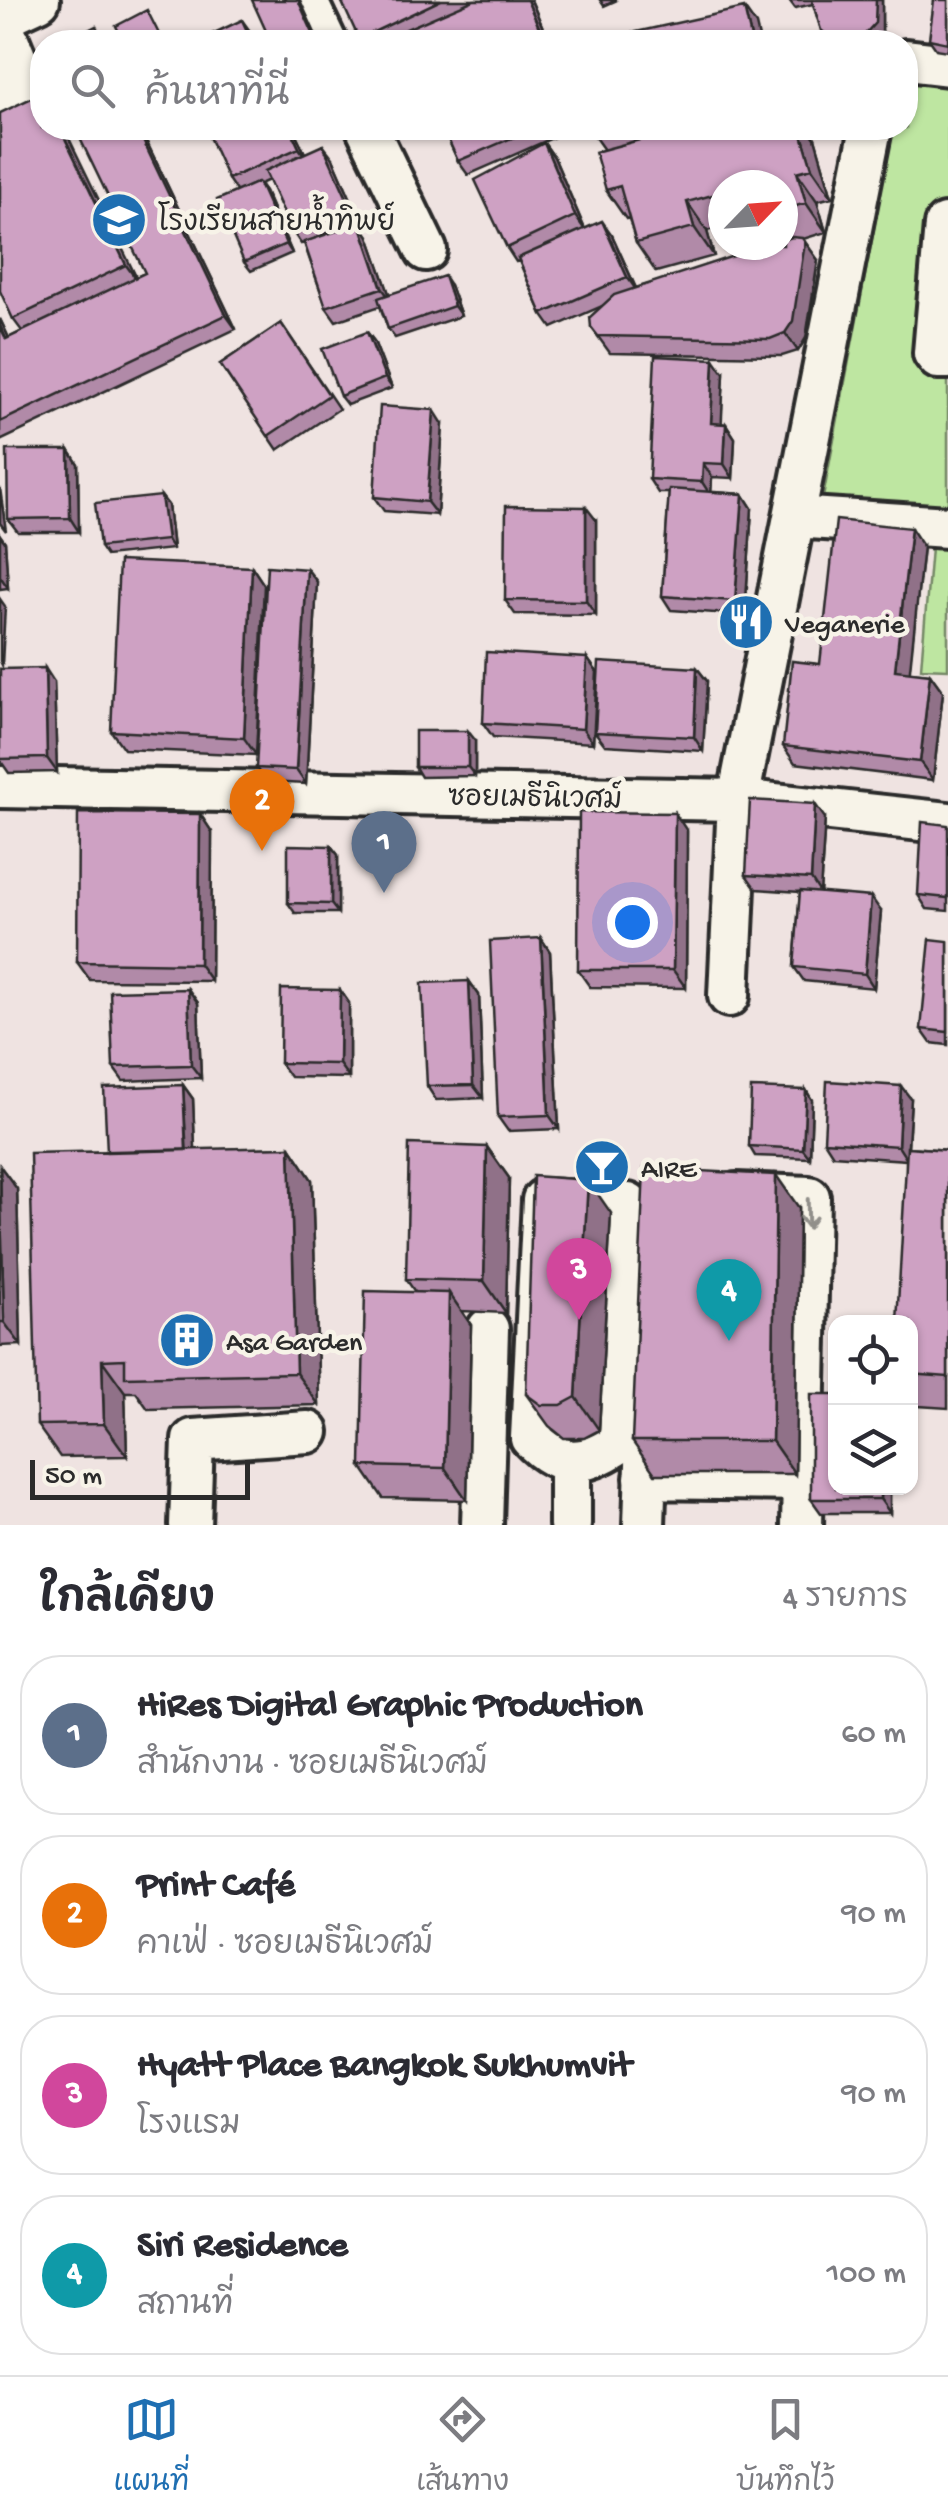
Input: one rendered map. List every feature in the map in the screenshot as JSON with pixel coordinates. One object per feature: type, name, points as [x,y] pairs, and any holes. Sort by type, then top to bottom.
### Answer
[{"type":"street","points":[[0,96],[21,84],[20,69],[0,19],[39,0]]},
{"type":"street","points":[[306,0],[320,30]]},
{"type":"street","points":[[918,55],[948,66]]},
{"type":"street","points":[[373,140],[426,250]]},
{"type":"street","points":[[729,996],[738,800],[868,140]]},
{"type":"street","points":[[944,225],[934,353],[938,358],[948,358]]},
{"type":"street","points":[[794,517],[948,527]]},
{"type":"street","name":"ซอยเมธีนิเวศม์","points":[[0,787],[738,800],[948,823]]},
{"type":"street","points":[[644,1525],[645,1478],[677,1192],[808,1197],[802,1525]]},
{"type":"street","points":[[543,1200],[628,1204],[619,1442],[602,1454],[570,1462],[546,1453],[532,1438],[543,1200]]},
{"type":"street","points":[[482,1525],[488,1329]]},
{"type":"street","points":[[190,1525],[193,1440],[308,1432]]},
{"type":"street","points":[[570,1462],[570,1525]]},
{"type":"street","points":[[645,1478],[803,1480]]},
{"type":"green space","points":[[918,83],[948,87],[948,669],[921,668],[934,512],[822,503],[891,140],[918,140]]},
{"type":"building","points":[[252,0],[298,0],[312,30],[266,30]]},
{"type":"building","points":[[341,0],[441,0],[378,30],[355,30]]},
{"type":"building","points":[[474,0],[527,0],[540,30],[404,30]]},
{"type":"building","points":[[812,0],[876,0],[875,23],[869,30],[821,30]]},
{"type":"building","points":[[934,0],[948,0],[948,43],[929,39]]},
{"type":"building","points":[[744,8],[749,30],[645,30]]},
{"type":"building","points":[[147,10],[157,30],[118,30],[116,26]]},
{"type":"building","points":[[242,20],[247,30],[221,30]]},
{"type":"building","points":[[30,99],[30,140],[66,140],[126,265],[13,319],[0,291],[0,113]]},
{"type":"building","points":[[81,140],[143,140],[226,315],[0,422],[0,326],[6,339],[145,273]]},
{"type":"building","points":[[210,140],[295,140],[299,148],[228,179]]},
{"type":"building","points":[[448,140],[507,140],[458,161]]},
{"type":"building","points":[[640,140],[804,140],[812,168],[798,172],[708,170],[708,196],[687,202],[694,227],[636,243],[620,186],[606,190],[595,152]]},
{"type":"building","points":[[544,143],[575,216],[507,248],[475,180]]},
{"type":"building","points":[[323,145],[350,205],[292,231],[265,171]]},
{"type":"building","points":[[798,175],[806,203],[798,205]]},
{"type":"building","points":[[258,182],[286,244],[244,262],[217,200]]},
{"type":"building","points":[[602,221],[627,277],[542,314],[518,258]]},
{"type":"building","points":[[360,223],[382,288],[326,307],[304,242]]},
{"type":"building","points":[[798,238],[805,242],[793,321],[785,333],[770,339],[598,336],[590,317],[614,295],[721,260],[798,260]]},
{"type":"building","points":[[444,276],[454,306],[388,329],[378,298]]},
{"type":"building","points":[[281,323],[329,395],[268,436],[220,364]]},
{"type":"building","points":[[367,332],[385,378],[340,396],[322,349]]},
{"type":"building","points":[[655,356],[714,359],[711,423],[726,424],[724,464],[703,463],[702,482],[649,479]]},
{"type":"building","points":[[380,406],[434,410],[427,502],[374,497]]},
{"type":"building","points":[[7,450],[69,450],[70,518],[8,519]]},
{"type":"building","points":[[669,489],[743,494],[735,601],[662,596]]},
{"type":"building","points":[[161,496],[167,540],[100,547],[95,503]]},
{"type":"building","points":[[506,506],[586,507],[586,601],[505,600]]},
{"type":"building","points":[[836,520],[911,528],[895,670],[930,674],[920,762],[783,746],[792,661],[820,664]]},
{"type":"building","points":[[119,561],[252,567],[244,738],[111,731]]},
{"type":"building","points":[[267,566],[307,569],[296,770],[256,768]]},
{"type":"building","points":[[486,652],[587,658],[583,729],[483,723]]},
{"type":"building","points":[[599,662],[697,668],[694,737],[595,732]]},
{"type":"building","points":[[45,668],[47,758],[0,759],[0,669]]},
{"type":"building","points":[[415,731],[468,731],[468,767],[415,767]]},
{"type":"building","points":[[750,800],[815,804],[811,879],[746,875]]},
{"type":"building","points":[[579,812],[675,813],[673,970],[578,970]]},
{"type":"building","points":[[78,813],[200,814],[199,964],[77,962]]},
{"type":"building","points":[[922,822],[948,825],[948,898],[918,895]]},
{"type":"building","points":[[288,845],[331,846],[331,904],[288,903]]},
{"type":"building","points":[[800,891],[871,897],[865,974],[794,967]]},
{"type":"building","points":[[541,938],[549,1115],[498,1117],[490,941]]},
{"type":"building","points":[[930,939],[948,941],[948,1032],[921,1029]]},
{"type":"building","points":[[469,981],[473,1085],[427,1086],[422,983]]},
{"type":"building","points":[[188,989],[191,1065],[113,1067],[110,991]]},
{"type":"building","points":[[281,989],[340,990],[339,1064],[280,1063]]},
{"type":"building","points":[[827,1081],[901,1086],[898,1146],[824,1141]]},
{"type":"building","points":[[183,1085],[186,1150],[107,1152],[104,1088]]},
{"type":"building","points":[[751,1088],[806,1090],[803,1149],[749,1146]]},
{"type":"building","points":[[409,1144],[487,1147],[484,1281],[406,1279]]},
{"type":"building","name":"Asa Garden","points":[[290,1147],[296,1373],[125,1377],[125,1359],[102,1360],[104,1424],[37,1425],[30,1153]]},
{"type":"building","points":[[907,1147],[948,1150],[948,1377],[918,1375],[918,1315],[897,1315]]},
{"type":"building","points":[[0,1166],[4,1322],[0,1322]]},
{"type":"building","points":[[644,1168],[776,1175],[772,1441],[632,1441]]},
{"type":"building","points":[[533,1176],[588,1180],[576,1397],[561,1405],[541,1405],[526,1394]]},
{"type":"building","points":[[365,1291],[449,1293],[445,1468],[361,1466]]},
{"type":"building","points":[[811,1394],[828,1394],[828,1495],[880,1495],[880,1499],[811,1499]]},
{"type":"place","name":"โรงเรียนสายน้ำทิพย์","points":[[119,220]]},
{"type":"place","name":"Veganerie","points":[[746,622]]},
{"type":"place","name":"Print Café","points":[[262,851]]},
{"type":"place","name":"HiRes Digital Graphic Production","points":[[384,893]]},
{"type":"place","name":"AIRE","points":[[602,1167]]},
{"type":"place","name":"Hyatt Place Bangkok Sukhumvit","points":[[579,1320]]},
{"type":"place","name":"Asa Garden","points":[[187,1340]]},
{"type":"place","name":"Siri Residence","points":[[729,1341]]}]
